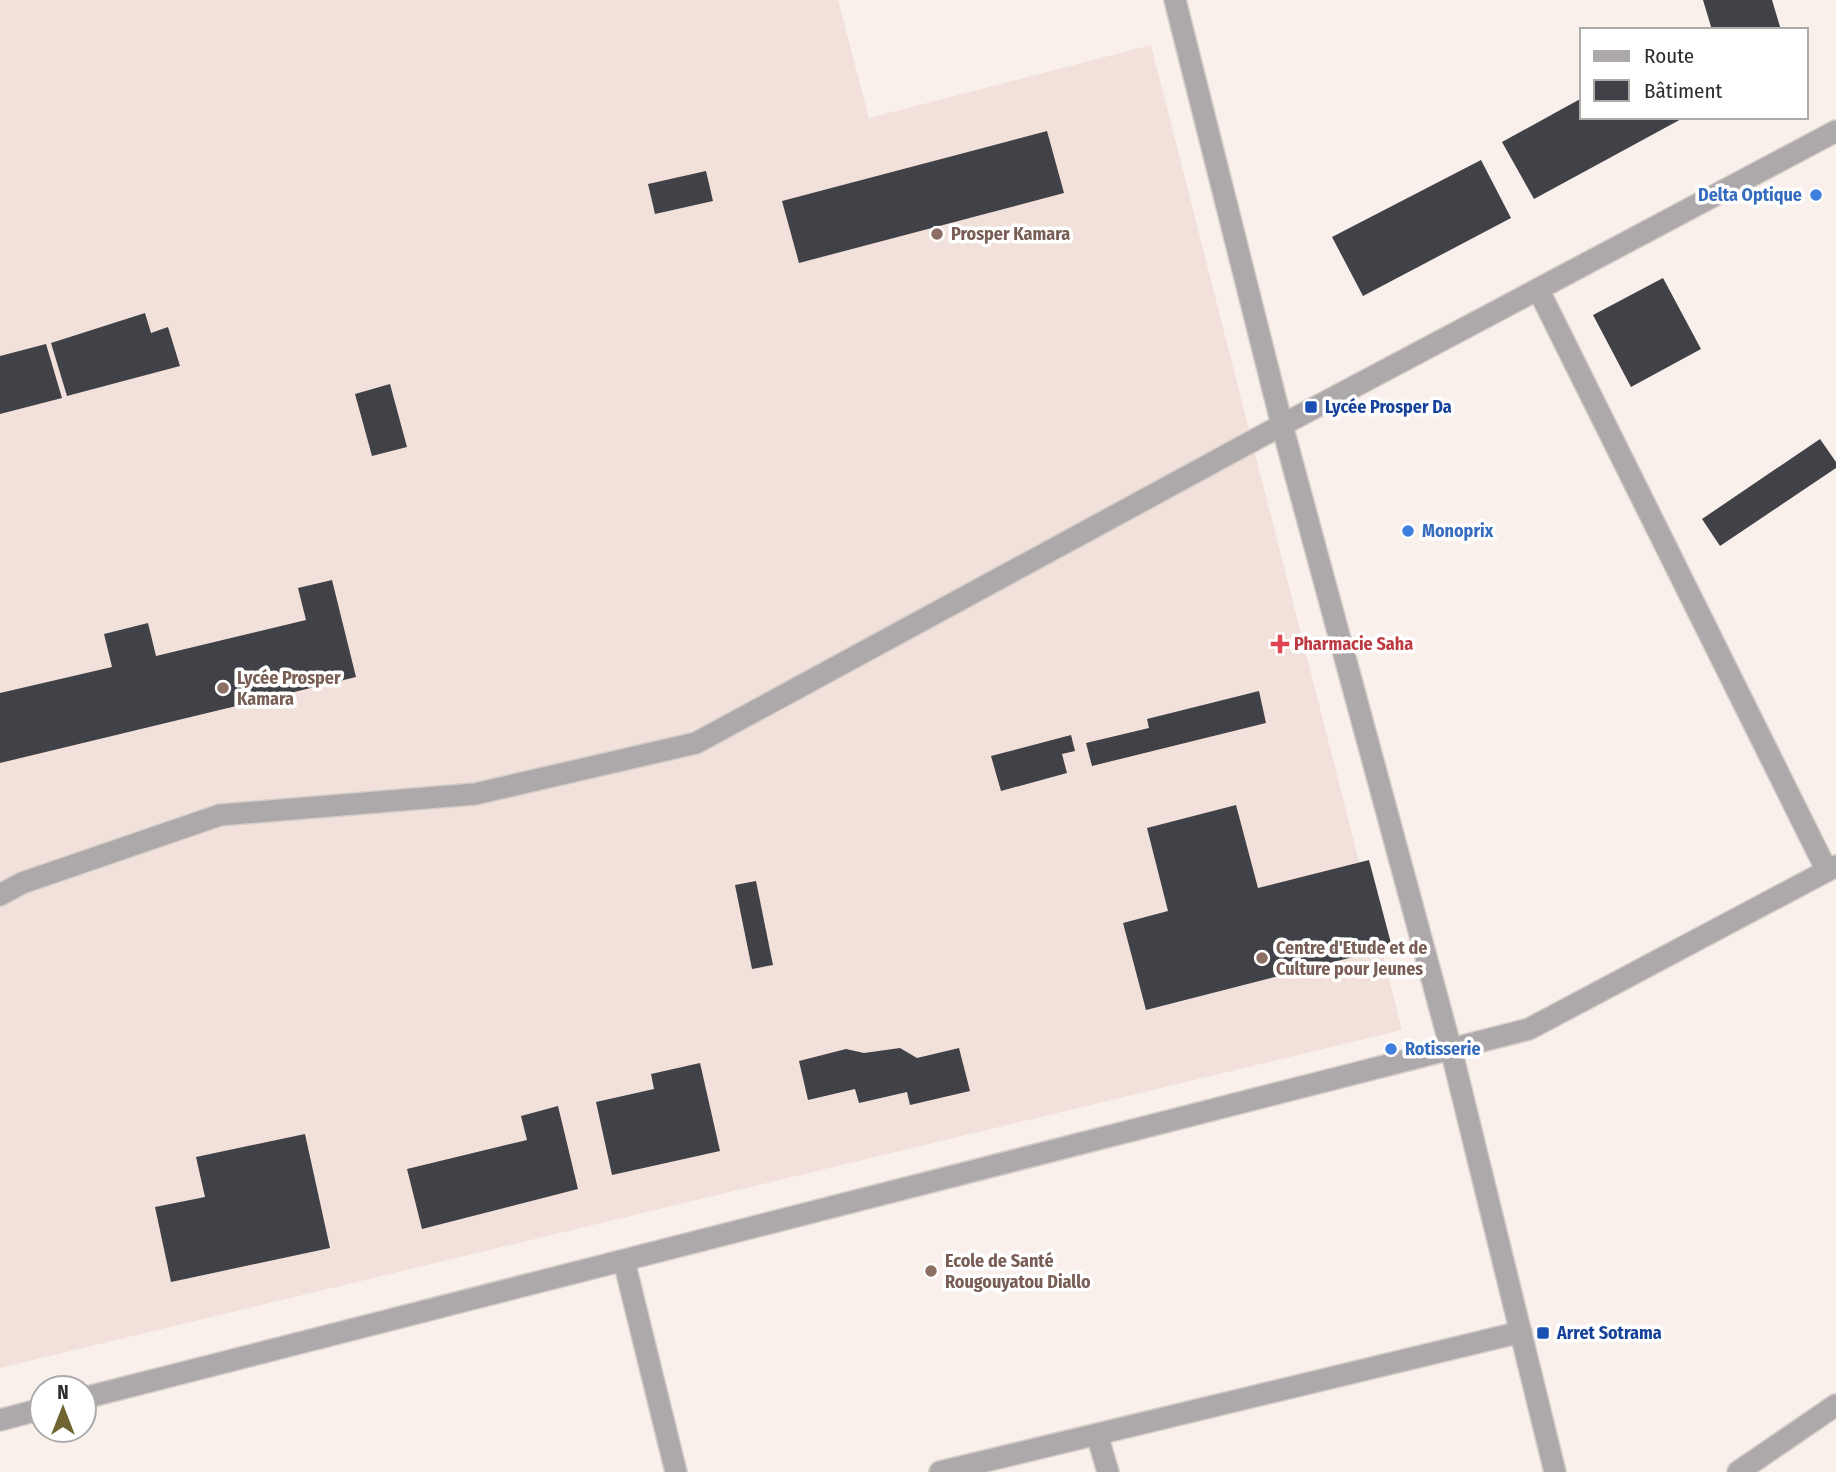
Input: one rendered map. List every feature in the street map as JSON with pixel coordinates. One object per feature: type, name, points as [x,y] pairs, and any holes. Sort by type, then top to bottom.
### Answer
[{"type":"street","points":[[1175,0],[1282,425],[1451,1049],[1555,1472]]},
{"type":"street","points":[[0,895],[22,883],[220,815],[475,794],[696,743],[1282,425],[1836,131]]},
{"type":"street","points":[[98,1394],[1529,1029],[1832,869],[1538,289]]},
{"type":"street","points":[[624,1261],[676,1472]]},
{"type":"street","points":[[940,1472],[1521,1332]]},
{"type":"street","points":[[1738,1472],[1836,1405]]},
{"type":"street","points":[[0,1420],[28,1413]]},
{"type":"street","points":[[1097,1434],[1108,1472]]},
{"type":"shaded area","points":[[0,0],[838,0],[869,118],[1151,45],[1402,1030],[0,1368]]},
{"type":"building","points":[[1703,0],[1772,0],[1780,28],[1711,28]]},
{"type":"building","points":[[1580,99],[1580,119],[1681,119],[1534,199],[1502,142]]},
{"type":"building","points":[[1047,131],[1064,193],[799,263],[782,201]]},
{"type":"building","points":[[1481,160],[1511,218],[1363,296],[1332,237]]},
{"type":"building","points":[[706,171],[713,201],[655,214],[648,184]]},
{"type":"building","points":[[1663,278],[1701,349],[1631,387],[1593,315]]},
{"type":"building","points":[[145,313],[151,333],[168,327],[180,366],[67,396],[51,343]]},
{"type":"building","points":[[46,344],[62,398],[0,414],[0,356]]},
{"type":"building","points":[[390,384],[407,447],[372,456],[355,394]]},
{"type":"building","points":[[1820,439],[1836,462],[1836,468],[1720,546],[1702,519]]},
{"type":"building","points":[[332,580],[356,677],[0,763],[0,693],[112,667],[104,634],[148,623],[156,656],[306,620],[298,588]]},
{"type":"building","points":[[1259,691],[1266,723],[1092,766],[1086,743],[1149,728],[1147,719]]},
{"type":"building","points":[[1071,735],[1075,751],[1062,754],[1067,773],[1001,791],[991,756]]},
{"type":"building","points":[[1236,805],[1258,888],[1369,860],[1392,947],[1146,1010],[1123,923],[1168,911],[1147,828]]},
{"type":"building","points":[[756,881],[773,965],[752,969],[735,885]]},
{"type":"building","points":[[900,1048],[917,1058],[959,1048],[970,1091],[910,1105],[907,1092],[859,1103],[855,1089],[808,1100],[799,1061],[846,1049],[864,1053]]},
{"type":"building","points":[[700,1063],[720,1151],[612,1175],[596,1102],[654,1089],[651,1074]]},
{"type":"building","points":[[558,1106],[578,1189],[422,1229],[407,1169],[527,1140],[521,1116]]},
{"type":"building","points":[[305,1134],[330,1248],[171,1282],[155,1207],[205,1197],[196,1157]]},
{"type":"place","name":"Delta Optique","points":[[1816,195]]},
{"type":"place","name":"Prosper Kamara","points":[[937,234]]},
{"type":"place","name":"Lycée Prosper Da","points":[[1311,407]]},
{"type":"place","name":"Monoprix","points":[[1408,531]]},
{"type":"place","name":"Pharmacie Saha","points":[[1280,644]]},
{"type":"place","name":"Lycée Prosper Kamara","points":[[223,688]]},
{"type":"place","name":"Centre d'Etude et de Culture pour Jeunes","points":[[1262,958]]},
{"type":"place","name":"Rotisserie","points":[[1391,1049]]},
{"type":"place","name":"Ecole de Santé Rougouyatou Diallo","points":[[931,1271]]},
{"type":"place","name":"Arret Sotrama","points":[[1543,1333]]}]
